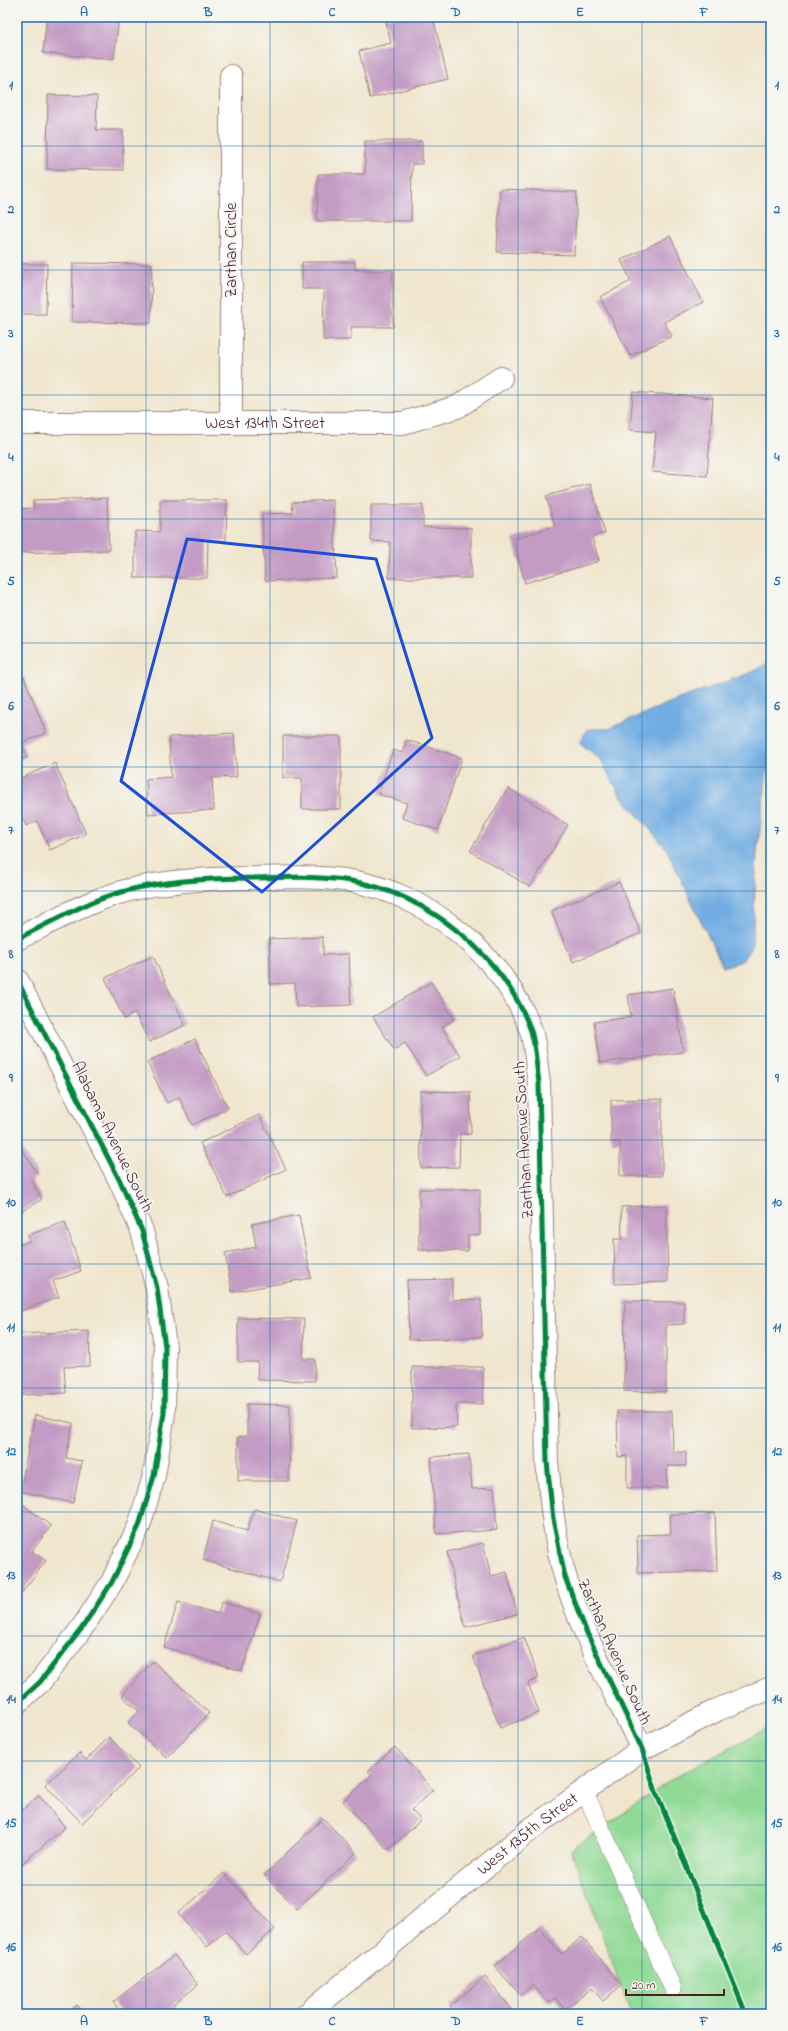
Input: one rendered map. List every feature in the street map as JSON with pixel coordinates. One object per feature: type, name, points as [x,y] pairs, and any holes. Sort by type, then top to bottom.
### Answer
[{"type":"street","name":"Zarthan Circle","points":[[231,76],[231,423]]},
{"type":"street","name":"West 134th Street","points":[[17,423],[403,423],[457,407],[501,378]]},
{"type":"street","name":"Zarthan Avenue South","points":[[17,939],[77,908],[128,890],[184,881],[245,878],[292,877],[351,881],[390,891],[438,916],[475,946],[510,987],[531,1032],[539,1082],[547,1462],[553,1519],[565,1576],[586,1631],[642,1748]]},
{"type":"street","name":"Alabama Avenue South","points":[[17,980],[120,1181],[142,1231],[157,1288],[166,1347],[164,1413],[154,1476],[139,1526],[112,1582],[82,1628],[40,1682],[17,1703]]},
{"type":"street","name":"West 135th Street","points":[[307,2014],[531,1829],[642,1748],[717,1710],[771,1688]]},
{"type":"lane","points":[[584,1790],[673,1989]]},
{"type":"highlighted area","points":[[187,539],[376,559],[432,738],[262,892],[121,781]]},
{"type":"green space","points":[[771,1726],[771,2014],[631,2014],[571,1850],[674,1778]]},
{"type":"water","points":[[771,658],[771,740],[757,853],[752,946],[742,961],[723,967],[666,848],[621,796],[600,759],[580,743],[587,729],[608,729],[671,702],[752,672],[768,663]]},
{"type":"building","points":[[47,17],[119,17],[114,59],[43,53]]},
{"type":"building","points":[[385,17],[433,17],[448,79],[370,98],[359,51],[391,43]]},
{"type":"building","points":[[48,95],[97,96],[96,130],[123,130],[123,170],[47,169]]},
{"type":"building","points":[[365,141],[422,141],[422,164],[412,164],[411,221],[317,221],[318,174],[365,174]]},
{"type":"building","points":[[500,189],[577,192],[574,255],[497,252]]},
{"type":"building","points":[[670,236],[703,302],[664,322],[672,336],[630,356],[600,297],[631,281],[621,260]]},
{"type":"building","points":[[302,262],[355,262],[355,270],[393,270],[393,327],[351,327],[351,340],[323,340],[324,289],[302,289]]},
{"type":"building","points":[[73,263],[152,264],[151,323],[72,322]]},
{"type":"building","points":[[17,264],[47,264],[46,314],[17,314]]},
{"type":"building","points":[[633,392],[713,398],[707,476],[652,472],[656,432],[630,430]]},
{"type":"building","points":[[590,484],[605,533],[592,537],[599,561],[525,583],[513,539],[555,526],[546,496]]},
{"type":"building","points":[[107,498],[109,550],[17,553],[17,509],[34,508],[33,500]]},
{"type":"building","points":[[160,500],[227,500],[226,541],[208,540],[207,578],[135,578],[135,531],[160,532]]},
{"type":"building","points":[[333,500],[337,578],[265,581],[262,514],[293,513],[292,502]]},
{"type":"building","points":[[371,505],[423,505],[423,527],[471,528],[471,578],[389,578],[390,542],[371,541]]},
{"type":"building","points":[[24,677],[46,733],[22,743],[27,757],[17,761],[17,679]]},
{"type":"building","points":[[234,733],[237,777],[212,778],[214,810],[148,814],[146,779],[171,777],[169,737]]},
{"type":"building","points":[[283,736],[341,736],[341,809],[302,809],[302,778],[283,778]]},
{"type":"building","points":[[407,740],[462,758],[438,830],[402,818],[407,803],[378,794],[393,750],[402,753]]},
{"type":"building","points":[[55,763],[86,834],[50,850],[37,821],[26,826],[17,804],[17,780]]},
{"type":"building","points":[[508,788],[568,825],[530,887],[470,851]]},
{"type":"building","points":[[619,882],[641,933],[573,962],[551,911]]},
{"type":"building","points":[[323,937],[323,955],[349,954],[351,1005],[296,1007],[295,983],[270,984],[269,939]]},
{"type":"building","points":[[153,956],[185,1025],[149,1042],[135,1013],[124,1019],[105,978]]},
{"type":"building","points":[[431,982],[454,1019],[442,1027],[460,1056],[426,1076],[405,1043],[394,1050],[373,1017]]},
{"type":"building","points":[[673,988],[683,1052],[600,1063],[594,1022],[631,1017],[628,995]]},
{"type":"building","points":[[195,1039],[228,1108],[192,1125],[179,1097],[167,1103],[147,1062]]},
{"type":"building","points":[[420,1091],[470,1092],[471,1134],[460,1134],[459,1167],[421,1168]]},
{"type":"building","points":[[662,1099],[662,1176],[620,1176],[620,1142],[611,1142],[611,1100]]},
{"type":"building","points":[[259,1115],[286,1169],[227,1197],[200,1143]]},
{"type":"building","points":[[17,1141],[38,1175],[31,1180],[42,1199],[17,1214]]},
{"type":"building","points":[[419,1189],[480,1189],[480,1235],[468,1235],[468,1251],[419,1250]]},
{"type":"building","points":[[666,1205],[668,1282],[615,1284],[614,1239],[622,1239],[621,1207]]},
{"type":"building","points":[[299,1215],[311,1278],[232,1292],[225,1253],[256,1247],[252,1224]]},
{"type":"building","points":[[65,1222],[81,1271],[53,1281],[59,1297],[17,1312],[17,1246],[30,1241],[28,1235]]},
{"type":"building","points":[[452,1279],[452,1300],[481,1299],[482,1337],[409,1340],[407,1280]]},
{"type":"building","points":[[625,1301],[684,1302],[684,1324],[666,1325],[666,1392],[624,1391]]},
{"type":"building","points":[[238,1318],[304,1319],[303,1359],[315,1359],[315,1381],[257,1380],[258,1362],[238,1362]]},
{"type":"building","points":[[89,1331],[90,1366],[64,1367],[66,1393],[21,1395],[19,1334]]},
{"type":"building","points":[[412,1367],[483,1367],[483,1404],[456,1404],[457,1427],[412,1428]]},
{"type":"building","points":[[247,1404],[290,1405],[289,1481],[238,1481],[238,1437],[247,1436]]},
{"type":"building","points":[[617,1411],[672,1411],[673,1452],[686,1452],[686,1466],[667,1466],[667,1488],[627,1488],[627,1456],[618,1457]]},
{"type":"building","points":[[35,1415],[73,1423],[66,1458],[82,1461],[73,1503],[20,1491]]},
{"type":"building","points":[[469,1454],[472,1489],[494,1488],[497,1530],[436,1534],[431,1457]]},
{"type":"building","points":[[21,1503],[51,1526],[32,1551],[46,1561],[19,1596],[17,1594],[17,1509]]},
{"type":"building","points":[[254,1509],[297,1521],[280,1582],[203,1560],[213,1521],[247,1531]]},
{"type":"building","points":[[715,1513],[717,1571],[638,1573],[637,1535],[671,1534],[670,1514]]},
{"type":"building","points":[[483,1543],[491,1576],[507,1572],[517,1614],[465,1627],[447,1552]]},
{"type":"building","points":[[178,1602],[218,1614],[222,1602],[260,1614],[242,1671],[164,1647]]},
{"type":"building","points":[[524,1637],[539,1678],[528,1683],[539,1713],[500,1728],[473,1656]]},
{"type":"building","points":[[153,1661],[209,1713],[167,1758],[128,1723],[139,1711],[122,1696]]},
{"type":"building","points":[[109,1737],[139,1768],[82,1823],[45,1785],[79,1753],[86,1760]]},
{"type":"building","points":[[395,1747],[433,1790],[411,1810],[421,1820],[388,1850],[343,1801],[372,1775],[368,1771]]},
{"type":"building","points":[[39,1796],[65,1827],[17,1868],[17,1814]]},
{"type":"building","points":[[323,1818],[356,1853],[297,1909],[264,1875]]},
{"type":"building","points":[[224,1873],[275,1929],[246,1954],[225,1931],[207,1947],[178,1914]]},
{"type":"building","points":[[539,1928],[562,1954],[582,1937],[622,1985],[603,2001],[592,1988],[565,2010],[555,1998],[549,2003],[533,1985],[520,1995],[495,1966]]},
{"type":"building","points":[[174,1955],[198,1985],[173,2005],[181,2014],[122,2014],[113,2002]]},
{"type":"building","points":[[485,1977],[516,2014],[456,2014],[450,2006]]},
{"type":"building","points":[[77,2005],[85,2014],[66,2014]]},
{"type":"cycle path","points":[[17,939],[85,905],[114,894],[144,887],[175,882],[223,878],[327,878],[351,881],[380,888],[408,899],[435,914],[460,933],[483,955],[503,978],[519,1004],[531,1031],[539,1082],[547,1462],[553,1519],[565,1577],[586,1631],[642,1749],[656,1792],[746,2014]]},
{"type":"cycle path","points":[[17,980],[120,1181],[142,1231],[157,1288],[165,1347],[164,1413],[154,1476],[139,1526],[112,1582],[82,1628],[40,1682],[17,1703]]}]
